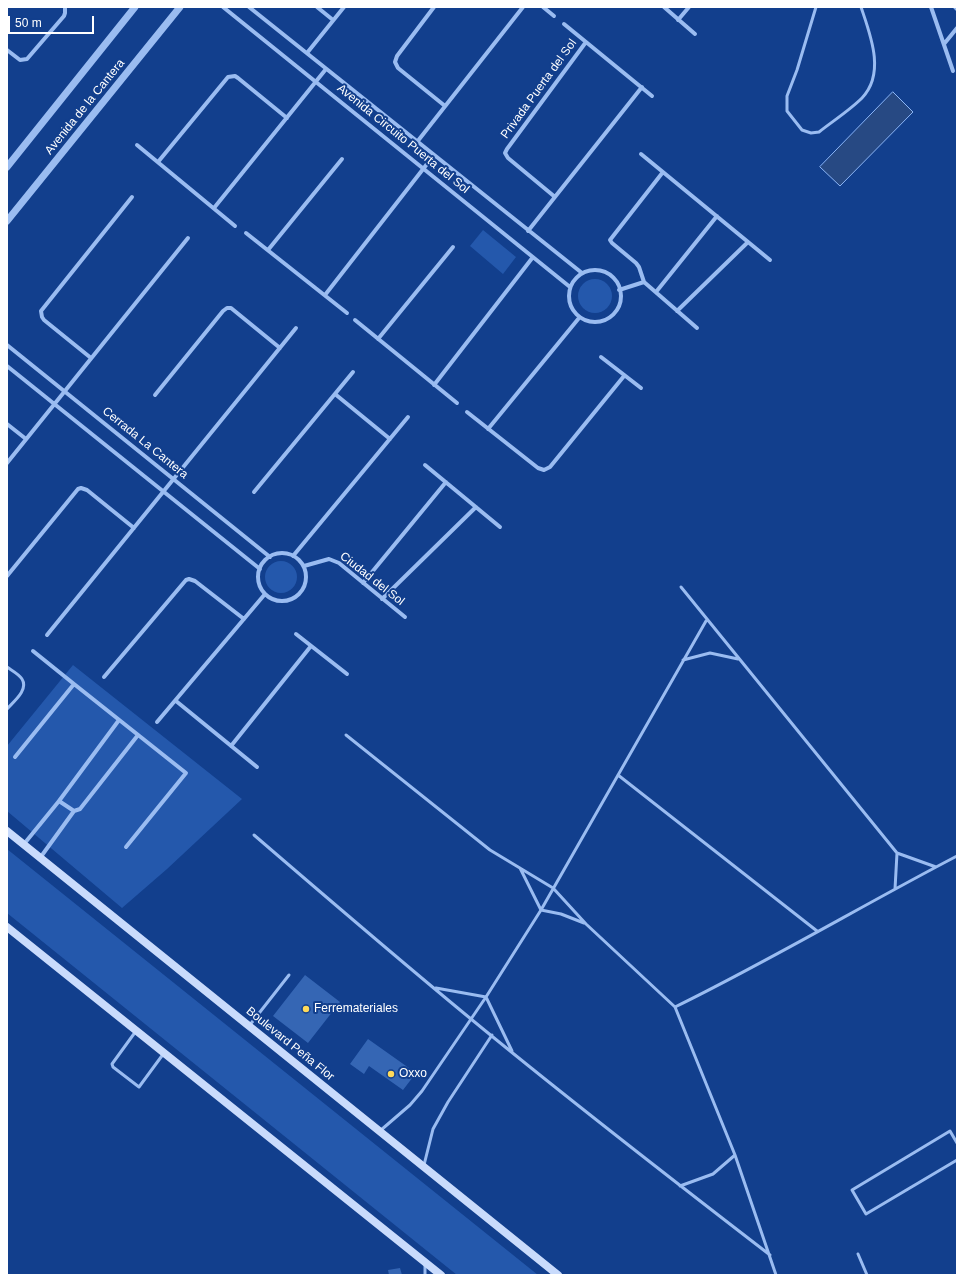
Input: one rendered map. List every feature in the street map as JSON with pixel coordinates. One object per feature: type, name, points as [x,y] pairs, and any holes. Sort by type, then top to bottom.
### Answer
[{"type":"main road","name":"Boulevard Peña Flor","points":[[7,831],[558,1275]]},
{"type":"main road","points":[[7,927],[440,1275]]},
{"type":"street","points":[[7,50],[20,60],[27,59],[64,16],[66,10],[65,7]]},
{"type":"street","name":"Avenida de la Cantera","points":[[7,167],[135,7]]},
{"type":"street","name":"Avenida de la Cantera","points":[[7,221],[180,7]]},
{"type":"street","name":"Avenida Circuito Puerta del Sol","points":[[223,7],[570,287]]},
{"type":"street","name":"Avenida Circuito Puerta del Sol","points":[[249,7],[582,274]]},
{"type":"street","points":[[317,7],[333,20]]},
{"type":"street","points":[[307,53],[344,7]]},
{"type":"street","points":[[434,7],[397,56],[395,62],[398,68],[445,106]]},
{"type":"street","points":[[417,142],[523,7]]},
{"type":"street","points":[[543,7],[554,16]]},
{"type":"street","points":[[664,7],[695,34]]},
{"type":"street","points":[[678,20],[689,7]]},
{"type":"street","points":[[931,7],[953,71]]},
{"type":"street","name":"Privada Puerta del Sol","points":[[564,24],[652,96]]},
{"type":"street","points":[[944,44],[957,28]]},
{"type":"street","name":"Privada Puerta del Sol","points":[[555,197],[508,158],[505,153],[586,42]]},
{"type":"street","points":[[214,208],[326,69]]},
{"type":"street","points":[[158,162],[228,77],[235,76],[238,78],[287,118]]},
{"type":"street","points":[[528,231],[642,88]]},
{"type":"street","points":[[137,145],[235,226]]},
{"type":"street","points":[[641,154],[770,260]]},
{"type":"street","points":[[324,295],[434,155]]},
{"type":"street","points":[[268,250],[342,159]]},
{"type":"street","points":[[662,172],[610,240],[612,244],[636,263],[639,267],[644,282],[696,328]]},
{"type":"street","points":[[91,358],[44,320],[41,311],[132,197]]},
{"type":"street","points":[[656,292],[717,216]]},
{"type":"street","points":[[246,233],[347,313]]},
{"type":"street","points":[[7,463],[188,238]]},
{"type":"street","points":[[677,311],[748,242]]},
{"type":"street","points":[[378,339],[453,247]]},
{"type":"street","points":[[434,385],[533,257]]},
{"type":"street","points":[[598,270],[614,278],[618,285],[621,294],[617,310],[611,317],[604,321],[587,321],[580,318],[570,304],[570,287],[575,279],[582,274],[598,270]]},
{"type":"street","points":[[619,290],[644,282]]},
{"type":"street","points":[[155,395],[227,308],[231,308],[280,348]]},
{"type":"street","points":[[488,429],[580,318]]},
{"type":"street","points":[[355,320],[457,403]]},
{"type":"street","points":[[47,635],[296,328]]},
{"type":"street","name":"Cerrada La Cantera","points":[[7,345],[270,557]]},
{"type":"street","points":[[602,357],[640,388]]},
{"type":"street","points":[[7,366],[260,569]]},
{"type":"street","points":[[254,492],[354,372]]},
{"type":"street","points":[[466,412],[538,468],[541,470],[548,469],[624,376]]},
{"type":"street","points":[[335,394],[390,439]]},
{"type":"street","points":[[293,556],[408,417]]},
{"type":"street","points":[[7,424],[26,439]]},
{"type":"street","points":[[425,465],[500,527]]},
{"type":"street","points":[[363,583],[446,482]]},
{"type":"street","points":[[7,576],[78,489],[81,488],[87,490],[134,528]]},
{"type":"street","points":[[382,599],[476,507]]},
{"type":"street","points":[[281,553],[293,556],[304,566],[306,577],[304,588],[296,597],[286,601],[275,600],[265,594],[259,582],[260,569],[270,557],[281,553]]},
{"type":"street","name":"Ciudad del Sol","points":[[304,566],[329,559],[339,563],[405,617]]},
{"type":"street","points":[[104,677],[186,580],[192,579],[195,581],[244,619]]},
{"type":"street","points":[[158,722],[265,594]]},
{"type":"street","points":[[296,634],[347,674]]},
{"type":"street","points":[[231,746],[312,646]]},
{"type":"street","points":[[33,651],[186,773],[126,847]]},
{"type":"street","points":[[16,757],[74,684]]},
{"type":"street","points":[[176,701],[257,767]]},
{"type":"street","points":[[23,844],[59,801],[120,720]]},
{"type":"street","points":[[40,858],[74,811],[80,809],[138,735]]},
{"type":"street","points":[[59,801],[74,811]]},
{"type":"lane","points":[[816,7],[797,70],[787,96],[787,112],[802,130],[811,133],[819,132],[863,97],[871,84],[874,69],[874,47],[861,7]]},
{"type":"lane","points":[[680,587],[897,853],[936,867]]},
{"type":"lane","points":[[379,1131],[410,1105],[422,1091],[486,998],[541,910],[706,620]]},
{"type":"lane","points":[[683,660],[710,653],[738,659]]},
{"type":"lane","points":[[7,667],[22,679],[24,686],[22,691],[7,709]]},
{"type":"lane","points":[[346,735],[490,850],[553,888],[586,924],[675,1008],[735,1155],[776,1275]]},
{"type":"lane","points":[[618,775],[817,932]]},
{"type":"lane","points":[[254,835],[471,1019],[770,1256]]},
{"type":"lane","points":[[894,889],[897,853]]},
{"type":"lane","points":[[675,1008],[721,985],[894,889],[957,856]]},
{"type":"lane","points":[[520,868],[541,910]]},
{"type":"lane","points":[[541,910],[561,914],[586,924]]},
{"type":"lane","points":[[249,1026],[289,975]]},
{"type":"lane","points":[[434,988],[486,998]]},
{"type":"lane","points":[[486,998],[513,1053]]},
{"type":"lane","points":[[136,1031],[112,1064],[113,1067],[138,1087],[164,1054]]},
{"type":"lane","points":[[424,1167],[433,1129],[448,1102],[492,1035]]},
{"type":"lane","points":[[957,1143],[950,1130],[852,1190],[866,1214],[957,1160]]},
{"type":"lane","points":[[680,1186],[713,1174],[735,1155]]},
{"type":"lane","points":[[858,1254],[867,1275]]},
{"type":"lane","points":[[425,1263],[425,1275]]},
{"type":"shaded area","points":[[893,92],[913,112],[840,186],[820,167]]},
{"type":"shaded area","points":[[483,230],[516,257],[503,274],[470,246]]},
{"type":"shaded area","points":[[595,279],[607,284],[612,296],[607,308],[595,313],[583,308],[578,296],[583,284]]},
{"type":"shaded area","points":[[281,561],[290,564],[294,568],[297,577],[294,586],[290,590],[281,593],[272,590],[268,586],[265,577],[268,568],[272,564]]},
{"type":"shaded area","points":[[73,665],[242,799],[167,869],[122,908],[7,811],[7,746]]},
{"type":"shaded area","points":[[7,849],[538,1275],[457,1275],[7,913]]},
{"type":"building","name":"Ferremateriales","points":[[305,975],[340,1002],[308,1043],[273,1016]]},
{"type":"building","points":[[368,1039],[416,1073],[403,1090],[369,1066],[364,1074],[350,1064]]},
{"type":"building","points":[[400,1268],[402,1275],[389,1275],[388,1270]]},
{"type":"place","name":"Ferremateriales","points":[[306,1009]]},
{"type":"place","name":"Oxxo","points":[[391,1074]]}]
